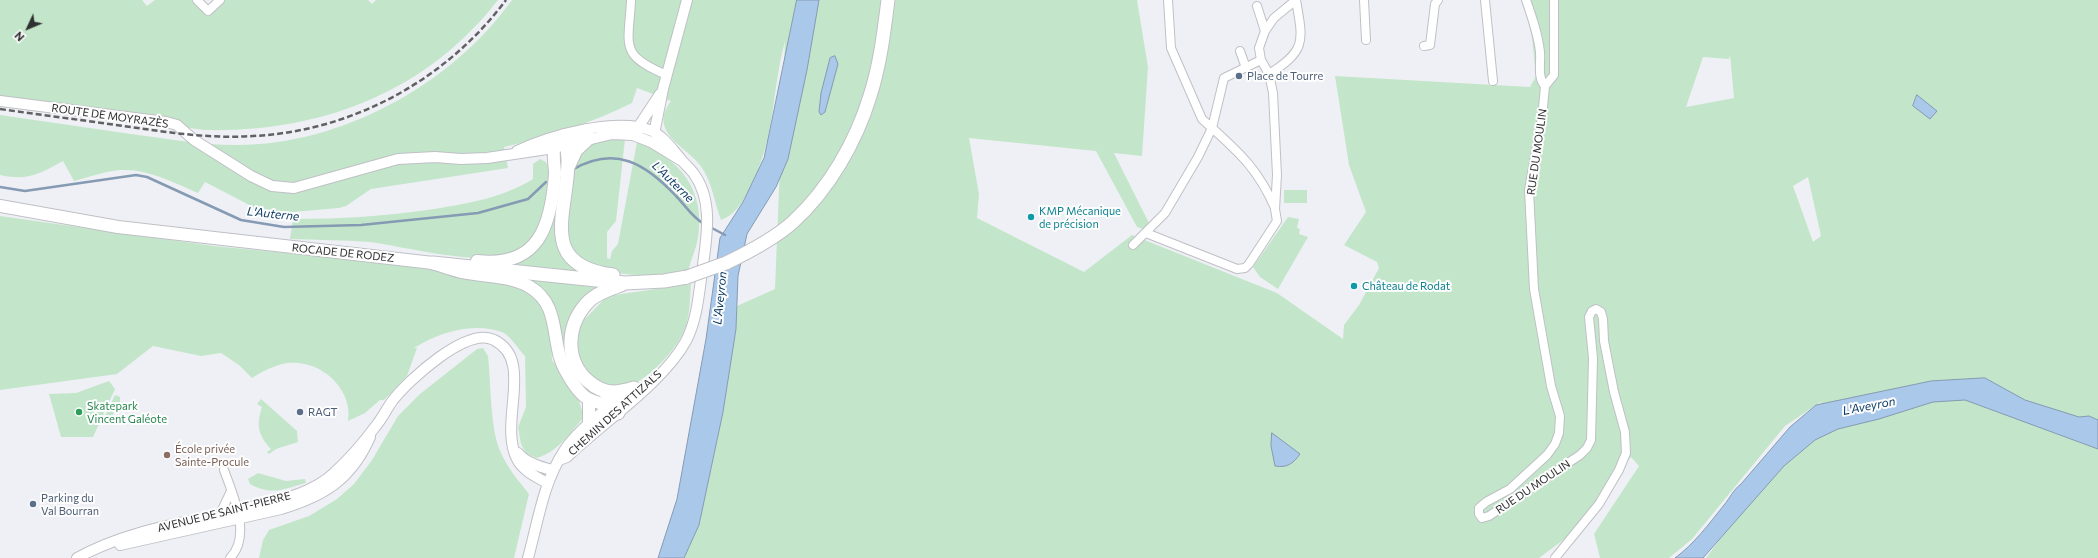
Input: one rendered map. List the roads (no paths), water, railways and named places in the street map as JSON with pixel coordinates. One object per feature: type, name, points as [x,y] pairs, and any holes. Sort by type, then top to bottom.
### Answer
[{"type":"highway","points":[[803,208],[834,160],[860,105],[870,64],[879,0]]},
{"type":"highway","points":[[803,208],[842,160],[859,125],[870,95],[882,45],[888,0]]},
{"type":"highway","points":[[568,169],[576,150],[588,134]]},
{"type":"highway","points":[[565,140],[568,169],[560,228],[562,241],[571,257],[580,266],[589,271],[664,281]]},
{"type":"highway","name":"ROCADE DE RODEZ","points":[[433,263],[624,283],[664,281],[704,272],[744,254],[792,223],[803,208]]},
{"type":"highway","points":[[624,283],[602,292],[591,299],[580,311],[574,324],[572,335],[572,356],[576,367],[584,378],[595,388],[614,392],[634,388]]},
{"type":"highway","points":[[604,391],[614,407]]},
{"type":"main road","points":[[362,255],[371,250],[491,263],[509,260],[524,254],[537,242],[549,217],[554,177],[554,148],[558,142],[588,134]]},
{"type":"main road","name":"ROCADE DE RODEZ","points":[[0,206],[118,227],[433,263]]},
{"type":"main road","points":[[433,263],[461,272],[521,282],[537,292],[550,308],[553,316],[561,361],[574,384],[589,400],[614,407]]},
{"type":"main road","points":[[589,400],[589,424]]},
{"type":"street","points":[[197,0],[208,11],[220,0]]},
{"type":"street","points":[[632,0],[628,38],[630,48],[641,62],[667,75]]},
{"type":"street","points":[[588,134],[632,136],[653,131],[655,129],[663,89],[687,0]]},
{"type":"street","points":[[1168,0],[1171,48],[1202,118],[1252,167],[1265,185],[1275,209]]},
{"type":"street","points":[[1146,233],[1237,269],[1245,268],[1277,221],[1275,209],[1277,175],[1273,93],[1269,74],[1261,60],[1259,48],[1265,31],[1274,18],[1296,0]]},
{"type":"street","points":[[1269,74],[1290,61],[1299,47],[1301,33],[1296,0]]},
{"type":"street","points":[[1364,0],[1366,40]]},
{"type":"street","points":[[1424,46],[1430,45],[1435,4],[1438,0]]},
{"type":"street","points":[[1485,0],[1493,81]]},
{"type":"street","points":[[1526,0],[1535,25],[1540,52],[1540,77],[1545,86],[1554,75],[1554,0]]},
{"type":"street","points":[[1258,6],[1265,31]]},
{"type":"street","points":[[1240,51],[1246,68]]},
{"type":"street","points":[[1133,245],[1164,213],[1173,200],[1212,128],[1224,78],[1261,60]]},
{"type":"street","name":"RUE DU MOULIN","points":[[1545,86],[1542,118],[1529,190],[1534,289],[1551,386],[1560,416],[1559,433],[1555,444],[1547,455],[1510,489],[1486,502],[1479,508],[1479,514],[1482,518],[1489,516],[1574,459],[1587,448],[1591,440],[1593,358],[1589,317],[1592,311],[1596,309],[1601,312],[1603,319],[1604,341],[1614,392],[1625,432],[1626,452],[1619,470],[1599,504],[1555,558]]},
{"type":"street","points":[[632,136],[663,89]]},
{"type":"street","name":"ROUTE DE MOYRAZÈS","points":[[0,101],[166,122],[177,125],[194,140],[210,148],[251,176],[272,186],[294,188],[398,159],[435,157],[481,158],[554,148]]},
{"type":"street","points":[[588,134],[616,125],[639,127]]},
{"type":"street","name":"CHEMIN DES ATTIZALS","points":[[547,483],[564,450],[589,424],[614,407],[670,364],[686,341],[694,321],[706,242],[706,204],[702,189],[694,174],[661,138],[653,131],[639,127]]},
{"type":"street","name":"CHEMIN DES ATTIZALS","points":[[632,136],[651,142],[682,161]]},
{"type":"street","name":"ROUTE DE MOYRAZÈS","points":[[509,154],[530,145],[565,140]]},
{"type":"street","name":"AVENUE DE SAINT-PIERRE","points":[[90,558],[120,545],[237,515],[320,484],[344,463],[411,381],[452,349],[468,340],[482,337],[492,339],[502,345],[513,360],[515,376],[510,418],[513,446],[517,460],[531,474],[547,483]]},
{"type":"street","name":"CHEMIN DES ATTIZALS","points":[[559,460],[567,457],[634,388],[670,364]]},
{"type":"street","points":[[513,446],[521,457],[535,465],[553,470]]},
{"type":"street","points":[[224,470],[237,515],[240,539],[238,551],[230,558]]},
{"type":"street","points":[[528,558],[547,483]]},
{"type":"street","points":[[224,518],[222,510],[231,491]]},
{"type":"street","name":"AVENUE DE SAINT-PIERRE","points":[[77,558],[109,542],[147,531],[224,518]]},
{"type":"water","name":"L'Aveyron","points":[[797,0],[819,0],[807,70],[788,159],[776,187],[747,234],[738,276],[736,329],[723,412],[699,525],[684,558],[658,558],[677,499],[706,339],[720,238],[743,202],[764,158]]},
{"type":"water","points":[[835,56],[838,64],[825,112],[821,115],[819,112],[821,93],[830,58]]},
{"type":"water","points":[[1917,95],[1937,111],[1930,119],[1913,106]]},
{"type":"water","name":"L'Aveyron","points":[[1985,378],[2025,400],[2079,417],[2089,416],[2098,420],[2098,449],[1965,400],[1933,402],[1879,419],[1838,429],[1815,440],[1784,466],[1703,558],[1675,558],[1701,533],[1736,489],[1790,427],[1816,405],[1931,381]]},
{"type":"water","points":[[1272,433],[1300,454],[1295,460],[1286,466],[1275,466],[1271,446]]},
{"type":"waterway","name":"L'Auterne","points":[[572,170],[602,159],[628,161],[653,174],[696,218],[704,224]]},
{"type":"waterway","name":"L'Auterne","points":[[0,187],[25,191],[136,175],[147,177],[241,220],[284,227],[361,225],[478,213],[528,199],[546,182]]},
{"type":"waterway","name":"L'Auterne","points":[[710,227],[725,235]]},
{"type":"railway","points":[[0,109],[155,131],[204,136],[237,137],[290,132],[326,124],[361,112],[394,96],[426,77],[455,54],[482,29],[506,0]]},
{"type":"place","name":"Place de Tourre","points":[[1239,76]]},
{"type":"place","name":"KMP Mécanique de précision","points":[[1031,217]]},
{"type":"place","name":"Château de Rodat","points":[[1354,286]]},
{"type":"place","name":"Skatepark Vincent Galéote","points":[[79,412]]},
{"type":"place","name":"RAGT","points":[[300,412]]},
{"type":"place","name":"École privée Sainte-Procule","points":[[167,455]]},
{"type":"place","name":"Parking du Val Bourran","points":[[33,504]]}]
